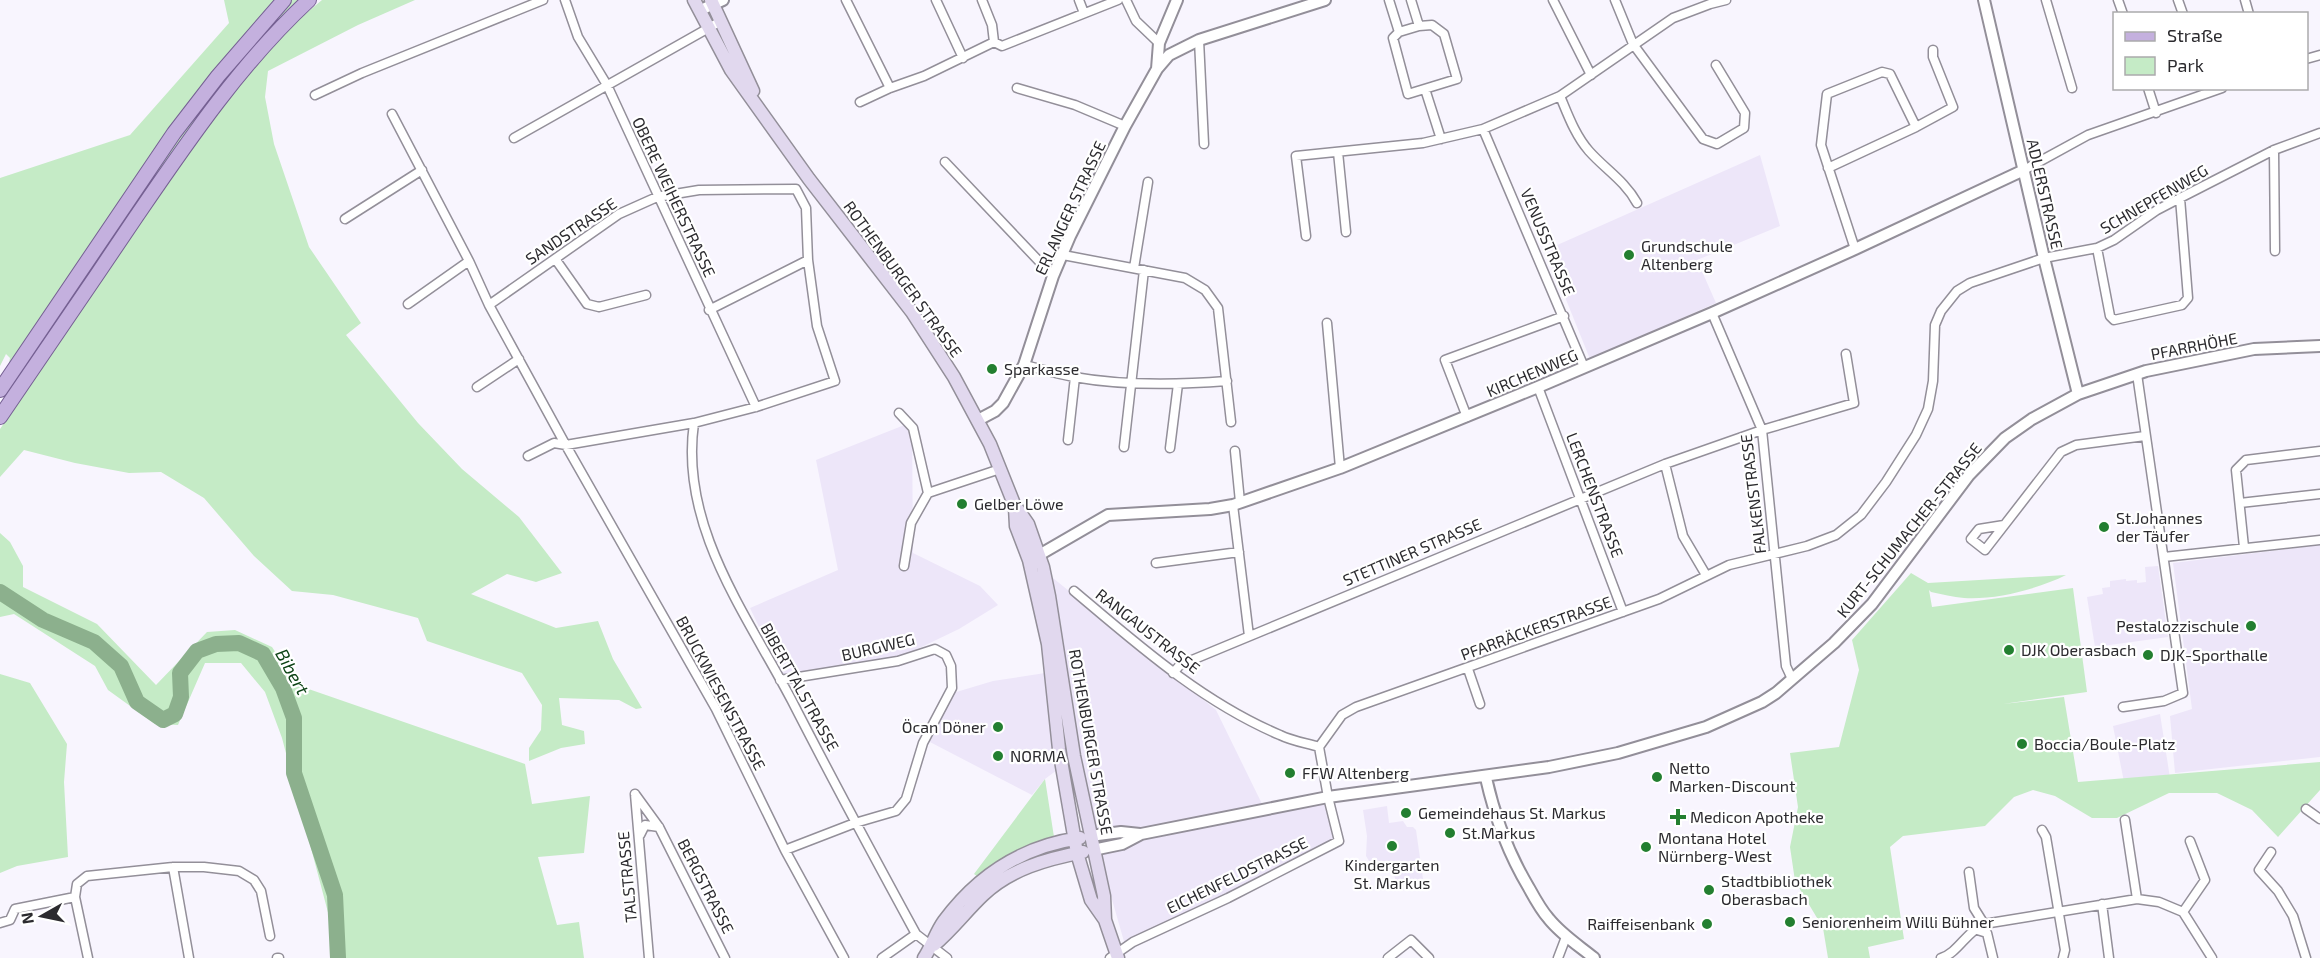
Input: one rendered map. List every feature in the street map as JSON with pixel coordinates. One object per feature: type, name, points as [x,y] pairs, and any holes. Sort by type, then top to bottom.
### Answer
[{"type":"main road","points":[[0,390],[174,133],[218,76],[284,0]]},
{"type":"main road","points":[[0,417],[213,108],[263,48],[309,0]]},
{"type":"main road","name":"ROTHENBURGER STRASSE","points":[[716,2],[720,21],[764,116]]},
{"type":"main road","name":"ROTHENBURGER STRASSE","points":[[697,6],[731,70],[809,179],[912,312],[954,377],[978,420],[1014,504],[1028,524],[1039,555],[1049,596],[1074,756],[1104,896],[1105,920],[1115,956]]},
{"type":"main road","name":"ROTHENBURGER STRASSE","points":[[1014,504],[1016,526],[1032,570],[1048,644],[1059,749],[1077,853],[1091,900],[1105,920]]},
{"type":"main road","points":[[924,958],[942,924],[980,881],[1019,856],[1044,846],[1090,836]]},
{"type":"main road","points":[[931,947],[997,884],[1028,867],[1063,855],[1093,850]]},
{"type":"street","points":[[315,95],[362,73],[543,0]]},
{"type":"street","name":"OBERE WEIHERSTRASSE","points":[[565,0],[578,37],[607,85],[756,407]]},
{"type":"street","points":[[846,0],[890,88]]},
{"type":"street","points":[[936,0],[963,58]]},
{"type":"street","points":[[982,0],[992,25],[994,42]]},
{"type":"street","points":[[1079,0],[1084,13]]},
{"type":"street","points":[[994,42],[1002,46],[1118,0]]},
{"type":"street","points":[[1126,0],[1136,21],[1159,43]]},
{"type":"street","name":"ERLANGER STRASSE","points":[[978,420],[995,411],[1003,403],[1024,365],[1053,276],[1125,126],[1158,69],[1159,43],[1177,0]]},
{"type":"street","points":[[1158,69],[1169,55],[1199,40],[1325,0]]},
{"type":"street","points":[[1389,0],[1399,32]]},
{"type":"street","points":[[1412,0],[1419,26]]},
{"type":"street","points":[[1553,0],[1591,75]]},
{"type":"street","points":[[1615,0],[1633,44],[1703,139],[1717,144],[1744,128],[1745,113],[1716,65]]},
{"type":"street","points":[[1306,236],[1296,156],[1441,139],[1483,129],[1560,96],[1673,18],[1726,0]]},
{"type":"street","name":"ADLERSTRASSE","points":[[1984,0],[2078,394]]},
{"type":"street","points":[[2046,0],[2072,88]]},
{"type":"street","points":[[697,6],[716,2]]},
{"type":"street","points":[[514,138],[720,21]]},
{"type":"street","points":[[1432,25],[1444,34],[1456,79],[1408,94],[1393,38],[1399,32],[1419,26],[1432,25]]},
{"type":"street","points":[[1199,40],[1204,144]]},
{"type":"street","points":[[860,102],[963,58],[994,42]]},
{"type":"street","points":[[1828,168],[1953,107],[1933,57],[1933,50]]},
{"type":"street","points":[[1855,249],[1821,145],[1827,94],[1882,72],[1890,74],[1916,127]]},
{"type":"street","points":[[1017,88],[1075,105],[1125,126]]},
{"type":"street","points":[[1425,89],[1441,139]]},
{"type":"street","points":[[2149,90],[2156,112]]},
{"type":"street","points":[[2024,170],[2088,135],[2216,90]]},
{"type":"street","points":[[1560,96],[1578,137],[1629,190],[1637,203]]},
{"type":"street","name":"BRUCKWIESENSTRASSE","points":[[392,114],[469,261],[489,305],[716,709],[785,850],[844,958]]},
{"type":"street","name":"VENUSSTRASSE","points":[[1483,129],[1584,367]]},
{"type":"street","name":"SCHNEPFENWEG","points":[[1775,553],[1807,546],[1839,533],[1861,515],[1886,482],[1916,435],[1928,409],[1933,381],[1935,325],[1941,311],[1957,291],[1970,283],[2044,258],[2097,248],[2114,240],[2157,210],[2180,198],[2274,150],[2320,133]]},
{"type":"street","points":[[2274,150],[2275,251]]},
{"type":"street","points":[[1338,152],[1346,231]]},
{"type":"street","points":[[945,162],[1053,276]]},
{"type":"street","points":[[345,219],[422,170]]},
{"type":"street","name":"KIRCHENWEG","points":[[1039,555],[1108,515],[1210,509],[1237,504],[1340,468],[1712,313],[2024,170]]},
{"type":"street","points":[[1134,268],[1148,182]]},
{"type":"street","name":"SANDSTRASSE","points":[[489,305],[619,214],[657,197],[699,189],[796,189],[806,208],[808,260]]},
{"type":"street","points":[[2097,248],[2110,316],[2114,320],[2182,305],[2188,298],[2180,198]]},
{"type":"street","points":[[1063,255],[1185,278],[1205,290],[1218,308],[1231,422]]},
{"type":"street","points":[[556,260],[587,304],[598,307],[646,295]]},
{"type":"street","points":[[528,456],[554,443],[566,445],[694,423],[756,407],[835,381],[817,326],[808,260],[710,310]]},
{"type":"street","points":[[408,304],[469,261]]},
{"type":"street","points":[[1124,447],[1144,270]]},
{"type":"street","name":"FALKENSTRASSE","points":[[1712,313],[1762,430],[1786,666],[1792,679]]},
{"type":"street","points":[[1467,417],[1445,360],[1564,316]]},
{"type":"street","points":[[1327,323],[1340,468]]},
{"type":"street","name":"PFARRHÖHE","points":[[2078,394],[2137,374],[2254,350],[2320,346]]},
{"type":"street","name":"STETTINER STRASSE","points":[[1173,673],[1180,665],[1665,464],[1762,430],[1854,403],[1846,354]]},
{"type":"street","points":[[477,387],[519,359]]},
{"type":"street","points":[[1024,365],[1075,377],[1131,383],[1178,384],[1227,381]]},
{"type":"street","points":[[2123,707],[2164,701],[2183,693],[2137,374]]},
{"type":"street","points":[[1068,440],[1075,377]]},
{"type":"street","points":[[1170,448],[1178,384]]},
{"type":"street","name":"LERCHENSTRASSE","points":[[1538,387],[1623,612]]},
{"type":"street","name":"KURT-SCHUMACHER-STRASSE","points":[[1093,850],[1122,844],[1141,834],[1328,797],[1486,778],[1618,753],[1665,741],[1706,727],[1762,702],[1834,643],[1872,604],[1969,475],[2005,438],[2032,419],[2078,394]]},
{"type":"street","points":[[899,413],[913,428],[928,493]]},
{"type":"street","name":"BIBERTTALSTRASSE","points":[[694,423],[691,444],[696,494],[710,543],[728,588],[916,934],[931,947]]},
{"type":"street","points":[[2004,525],[2054,460],[2068,447],[2145,436]]},
{"type":"street","points":[[1235,451],[1239,552],[1249,636]]},
{"type":"street","points":[[2244,547],[2236,470],[2246,460],[2320,451]]},
{"type":"street","points":[[1665,464],[1683,537],[1706,575]]},
{"type":"street","points":[[904,566],[911,523],[928,493],[1000,469]]},
{"type":"street","points":[[2240,503],[2320,494]]},
{"type":"street","points":[[2164,557],[2320,540]]},
{"type":"street","points":[[1156,563],[1239,552]]},
{"type":"street","name":"PFARRÄCKERSTRASSE","points":[[1319,747],[1342,715],[1356,707],[1468,669],[1659,599],[1728,565],[1775,553]]},
{"type":"street","name":"RANGAUSTRASSE","points":[[1074,591],[1173,673],[1229,709],[1281,736],[1319,747]]},
{"type":"street","name":"BURGWEG","points":[[780,680],[898,661],[935,649],[946,655],[951,666],[952,688],[923,743],[906,799],[896,811],[855,823]]},
{"type":"street","points":[[1468,669],[1480,704]]},
{"type":"street","points":[[1319,747],[1328,797]]},
{"type":"street","points":[[1486,778],[1495,815],[1517,869],[1547,918],[1566,937],[1594,958]]},
{"type":"street","name":"BERGSTRASSE","points":[[635,794],[659,827],[725,958]]},
{"type":"street","name":"TALSTRASSE","points":[[635,794],[649,958]]},
{"type":"street","name":"EICHENFELDSTRASSE","points":[[1115,956],[1133,942],[1228,898],[1340,841],[1328,797]]},
{"type":"street","points":[[2306,809],[2320,819]]},
{"type":"street","points":[[2125,820],[2137,898]]},
{"type":"street","points":[[785,850],[855,823]]},
{"type":"street","name":"BERGSTRASSE","points":[[638,838],[645,825],[659,827]]},
{"type":"street","points":[[2042,830],[2046,837],[2059,912],[2065,950],[2063,958]]},
{"type":"street","name":"KURT-SCHUMACHER-STRASSE","points":[[1090,836],[1121,832],[1141,834]]},
{"type":"street","points":[[2182,912],[2205,880],[2190,841]]},
{"type":"street","points":[[2271,852],[2259,870],[2278,891],[2293,916],[2306,958]]},
{"type":"street","points":[[172,867],[189,958]]},
{"type":"street","points":[[88,958],[75,897],[77,884],[87,876],[172,867],[204,867],[239,871],[254,880],[261,891],[270,936]]},
{"type":"street","points":[[1969,872],[1974,908],[1984,924]]},
{"type":"street","points":[[0,923],[10,920],[15,909],[75,897]]},
{"type":"street","points":[[1941,958],[1948,956],[1974,929],[1984,924],[2137,898],[2159,902],[2182,912],[2212,958]]},
{"type":"street","points":[[2102,904],[2109,958]]},
{"type":"street","points":[[1974,929],[1987,933],[1993,958]]},
{"type":"street","points":[[882,958],[916,934]]},
{"type":"street","points":[[1558,958],[1566,937]]},
{"type":"street","points":[[1388,958],[1411,940],[1429,958]]},
{"type":"street","points":[[931,947],[947,958]]},
{"type":"shaded area","name":"Grundschule Altenberg","points":[[1760,155],[1780,226],[1697,260],[1716,303],[1590,359],[1546,250]]},
{"type":"shaded area","points":[[912,422],[913,553],[980,586],[998,605],[959,629],[907,654],[783,677],[750,608],[838,570],[816,460]]},
{"type":"shaded area","name":"Pestalozzischule","points":[[2320,545],[2320,757],[2175,773],[2170,716],[2192,709],[2173,563]]},
{"type":"shaded area","points":[[2158,566],[2168,637],[2095,647],[2087,597],[2103,594],[2102,588],[2110,587],[2110,581],[2126,579],[2126,581],[2137,580],[2137,583],[2146,582],[2145,567]]},
{"type":"shaded area","points":[[1048,574],[1216,710],[1264,808],[1325,797],[1337,840],[1125,945],[1091,826],[1077,755],[1045,779],[1032,795],[928,741],[953,693],[993,681],[1058,671]]},
{"type":"shaded area","points":[[2160,714],[2170,778],[2124,782],[2113,726]]},
{"type":"shaded area","name":"Kindergarten St. Markus","points":[[1387,806],[1389,823],[1403,821],[1407,827],[1413,827],[1416,830],[1423,879],[1396,884],[1393,869],[1376,872],[1366,856],[1367,836],[1363,810]]},
{"type":"green space","points":[[224,0],[277,0],[239,42],[170,131],[105,223],[12,364],[9,363],[10,358],[6,354],[0,366],[0,178],[130,135],[229,23]]},
{"type":"green space","points":[[292,0],[301,0],[107,250],[102,246],[216,86]]},
{"type":"green space","points":[[322,0],[415,0],[358,25],[268,71],[265,97],[274,144],[309,247],[361,323],[346,335],[418,423],[462,469],[519,517],[562,573],[536,582],[507,574],[471,594],[556,628],[598,621],[613,659],[642,708],[636,709],[619,700],[559,698],[562,725],[584,731],[585,744],[561,748],[529,761],[529,748],[541,730],[542,705],[522,673],[427,641],[418,618],[333,595],[292,591],[254,556],[204,498],[161,472],[129,473],[24,450],[0,477],[0,429],[110,266],[212,120],[264,55],[298,20]]},
{"type":"green space","points":[[0,533],[10,542],[23,566],[23,587],[97,624],[156,685],[207,632],[235,630],[272,647],[297,685],[525,764],[532,804],[590,796],[584,853],[538,857],[557,925],[579,922],[584,958],[340,958],[282,738],[265,692],[241,663],[205,663],[178,725],[155,724],[108,690],[95,666],[14,614],[0,617]]},
{"type":"green space","points":[[1911,573],[1928,583],[2066,575],[2030,589],[1990,597],[1960,598],[1929,590],[1932,607],[2073,588],[2087,692],[2003,704],[2064,697],[2078,782],[2320,762],[2320,790],[2278,837],[2252,810],[2217,793],[2169,793],[2117,818],[2092,818],[2055,796],[2033,790],[2014,797],[1985,826],[1903,836],[1890,847],[1904,939],[1868,947],[1870,958],[1828,958],[1823,928],[1795,881],[1790,847],[1798,807],[1790,753],[1839,747],[1859,670],[1852,640]]},
{"type":"green space","points":[[0,674],[30,683],[67,744],[64,782],[68,857],[17,866],[0,873]]},
{"type":"green space","points":[[1045,779],[1054,837],[1017,851],[978,877],[974,874]]},
{"type":"waterway","name":"Bibert","points":[[0,592],[43,620],[94,642],[121,666],[137,702],[163,720],[175,714],[181,697],[180,673],[197,651],[216,644],[239,643],[263,654],[283,688],[294,718],[294,773],[335,895],[338,958]]},
{"type":"place","name":"Grundschule Altenberg","points":[[1629,255]]},
{"type":"place","name":"Sparkasse","points":[[992,369]]},
{"type":"place","name":"Gelber Löwe","points":[[962,504]]},
{"type":"place","name":"St.Johannes der Täufer","points":[[2104,527]]},
{"type":"place","name":"Pestalozzischule","points":[[2251,626]]},
{"type":"place","name":"DJK Oberasbach","points":[[2009,650]]},
{"type":"place","name":"DJK-Sporthalle","points":[[2148,655]]},
{"type":"place","name":"Öcan Döner","points":[[998,727]]},
{"type":"place","name":"Boccia/Boule-Platz","points":[[2022,744]]},
{"type":"place","name":"NORMA","points":[[998,756]]},
{"type":"place","name":"FFW Altenberg","points":[[1290,773]]},
{"type":"place","name":"Netto Marken-Discount","points":[[1657,777]]},
{"type":"place","name":"Gemeindehaus St. Markus","points":[[1406,813]]},
{"type":"place","name":"Medicon Apotheke","points":[[1678,817]]},
{"type":"place","name":"St.Markus","points":[[1450,833]]},
{"type":"place","name":"Kindergarten St. Markus","points":[[1392,846]]},
{"type":"place","name":"Montana Hotel Nürnberg-West","points":[[1646,847]]},
{"type":"place","name":"Stadtbibliothek Oberasbach","points":[[1709,890]]},
{"type":"place","name":"Seniorenheim Willi Bühner","points":[[1790,922]]},
{"type":"place","name":"Raiffeisenbank","points":[[1707,924]]}]
